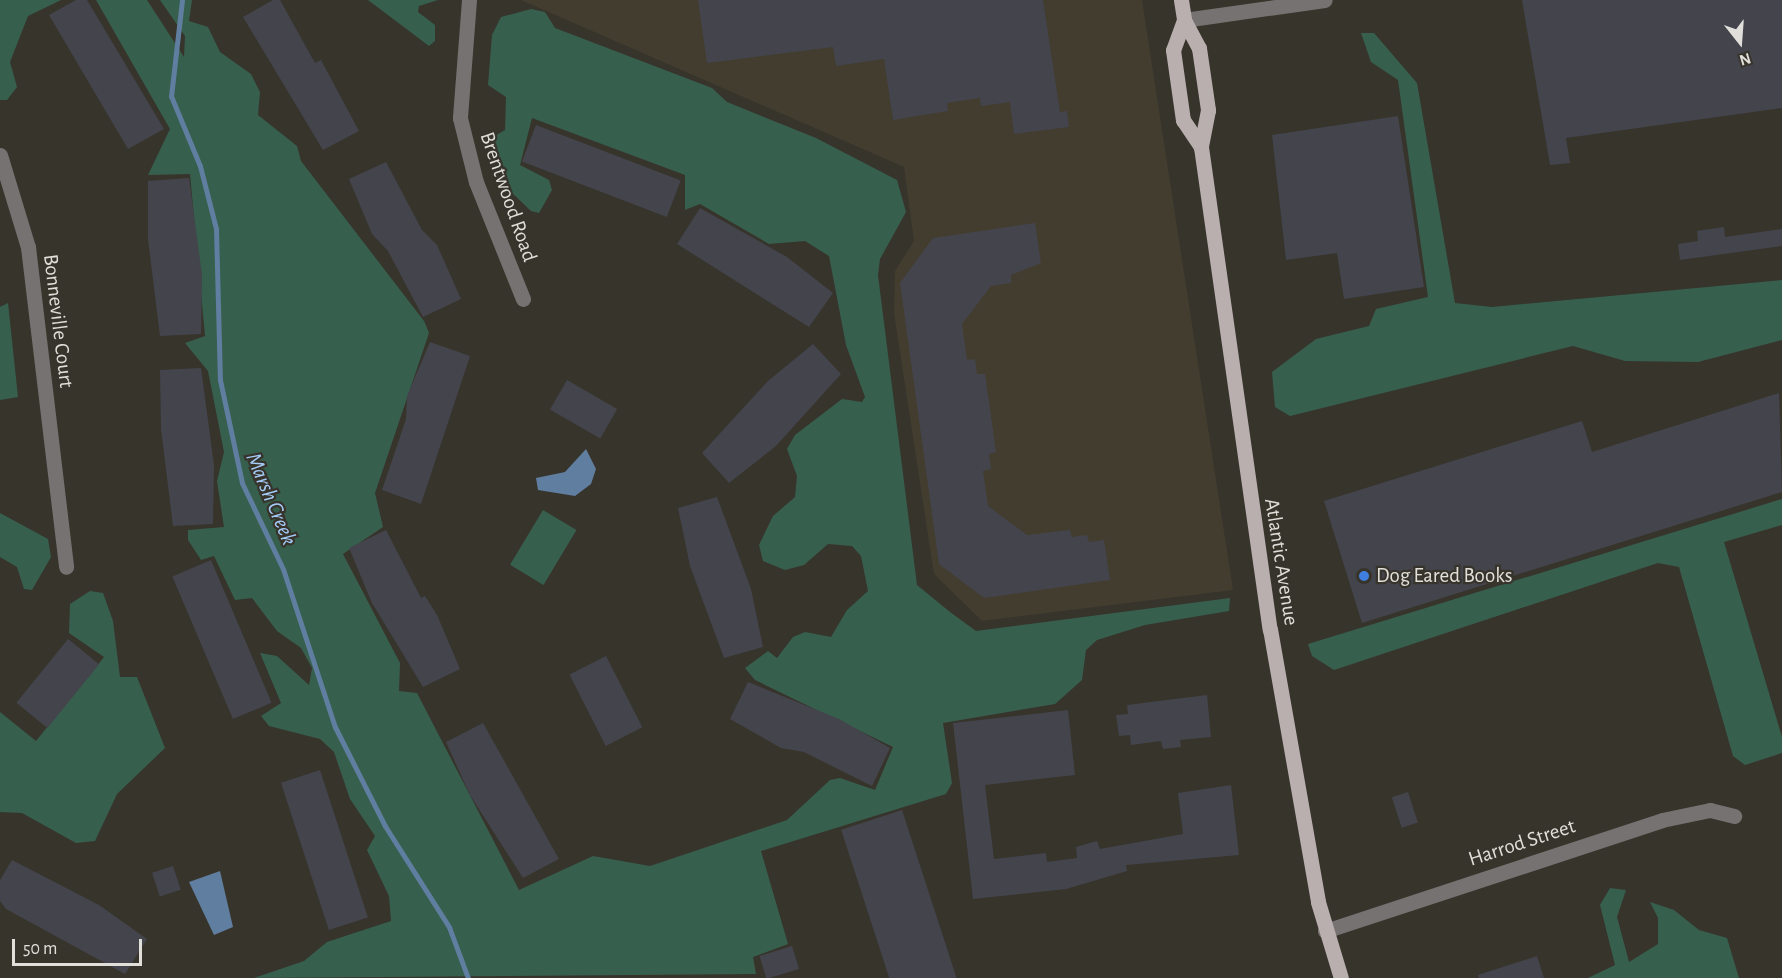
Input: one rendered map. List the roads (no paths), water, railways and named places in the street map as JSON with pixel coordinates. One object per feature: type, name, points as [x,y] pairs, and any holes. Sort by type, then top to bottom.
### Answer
[{"type":"main road","name":"Atlantic Avenue","points":[[1181,0],[1184,20],[1199,48],[1208,110],[1201,147],[1268,619],[1325,931],[1341,978]]},
{"type":"main road","name":"Atlantic Avenue","points":[[1184,20],[1174,56],[1184,120],[1201,147]]},
{"type":"street","name":"Brentwood Road","points":[[469,0],[460,118],[476,182],[524,299]]},
{"type":"street","points":[[1184,20],[1325,0]]},
{"type":"street","name":"Bonneville Court","points":[[0,155],[28,247],[66,567]]},
{"type":"street","name":"Harrod Street","points":[[1325,931],[1662,820],[1710,810],[1734,816]]},
{"type":"water","points":[[586,449],[596,469],[591,484],[575,496],[538,490],[536,478],[565,472]]},
{"type":"water","points":[[220,871],[233,927],[214,935],[189,882]]},
{"type":"waterway","name":"Marsh Creek","points":[[182,0],[171,96],[200,166],[216,229],[220,380],[242,483],[283,569],[335,727],[385,826],[449,927],[468,978]]},
{"type":"place","name":"Dog Eared Books","points":[[1364,576]]}]
